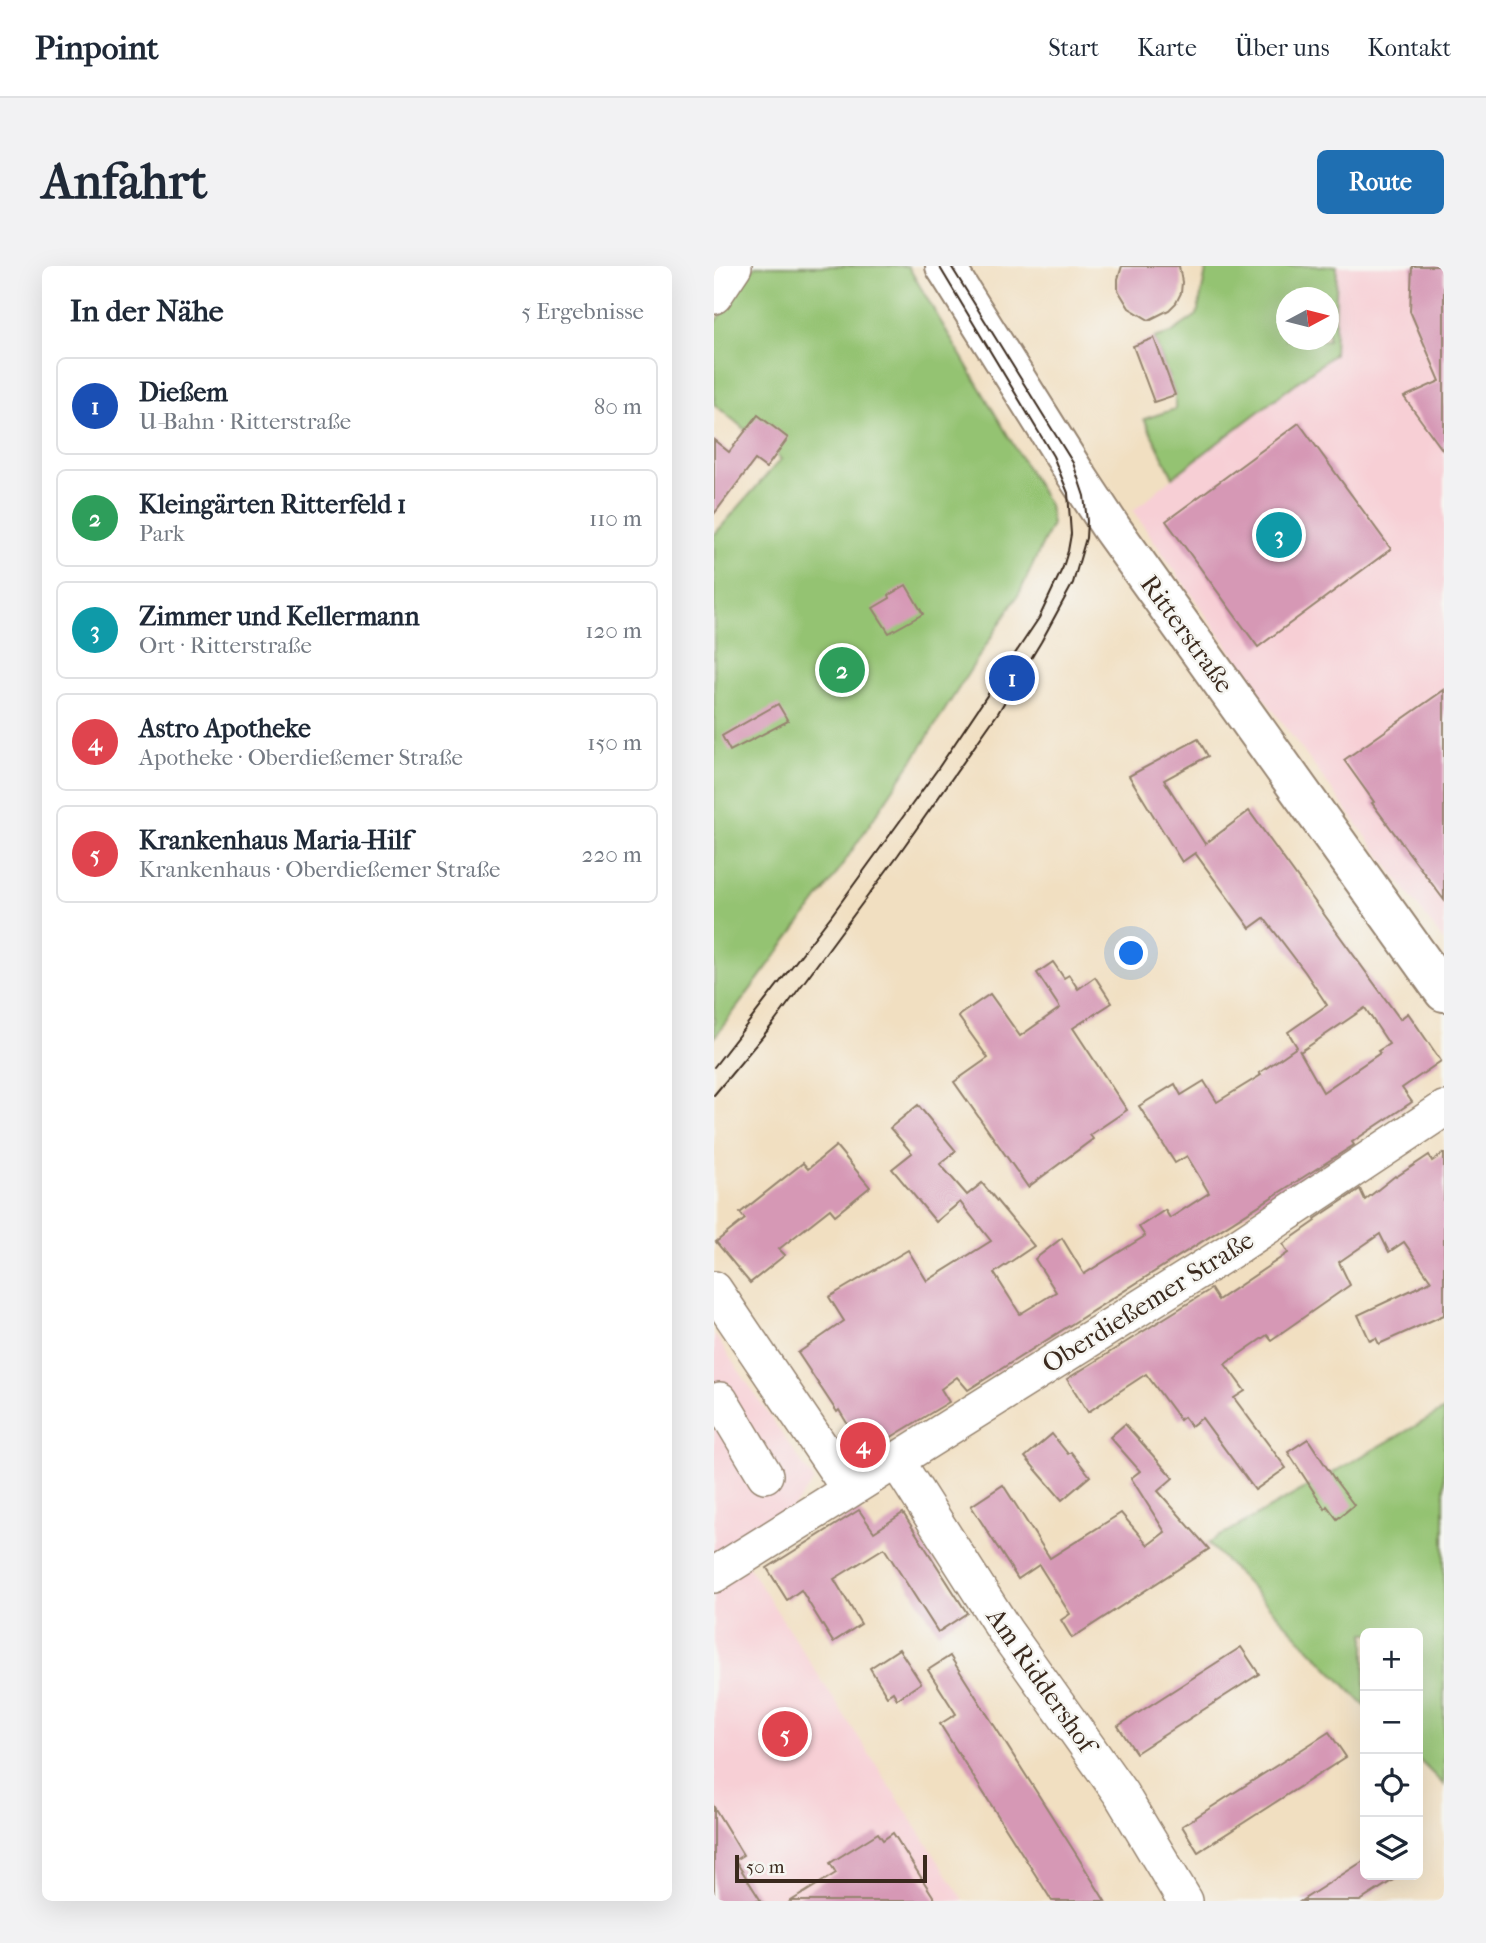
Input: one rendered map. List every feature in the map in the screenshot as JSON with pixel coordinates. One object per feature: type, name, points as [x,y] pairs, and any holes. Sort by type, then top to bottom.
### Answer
[{"type":"main road","name":"Ritterstraße","points":[[945,266],[1112,529],[1444,992]]},
{"type":"street","points":[[714,296],[734,266]]},
{"type":"street","name":"Oberdießemer Straße","points":[[714,1575],[1226,1254],[1444,1109]]},
{"type":"street","points":[[714,1289],[849,1489]]},
{"type":"street","points":[[765,1364],[717,1395],[765,1475]]},
{"type":"street","name":"Am Riddershof","points":[[896,1460],[1005,1632],[1121,1794],[1185,1901]]},
{"type":"shaded area","points":[[1337,266],[1444,266],[1444,942],[1261,694],[1133,511],[1173,477],[1334,354],[1334,350],[1339,350],[1339,287],[1336,287]]},
{"type":"shaded area","points":[[714,1334],[814,1481],[748,1566],[964,1901],[714,1901]]},
{"type":"green space","points":[[755,266],[908,266],[1049,505],[1052,524],[1020,592],[920,749],[831,882],[714,1038],[714,535],[781,459],[714,404],[714,325]]},
{"type":"green space","points":[[1207,266],[1337,266],[1336,287],[1276,287],[1276,350],[1334,350],[1334,354],[1173,477],[1144,419],[1175,409],[1175,395],[1154,338],[1171,333],[1197,315]]},
{"type":"green space","points":[[1444,1410],[1444,1785],[1423,1764],[1423,1628],[1360,1628],[1360,1701],[1208,1543]]},
{"type":"building","points":[[1122,266],[1179,266],[1182,282],[1176,303],[1169,310],[1149,320],[1129,308],[1118,290]]},
{"type":"building","points":[[1412,266],[1444,266],[1444,452],[1404,397],[1440,381],[1410,311]]},
{"type":"building","points":[[1154,338],[1175,395],[1154,402],[1133,346]]},
{"type":"building","points":[[758,415],[788,438],[766,468],[755,460],[714,514],[714,440],[729,452]]},
{"type":"building","points":[[1299,423],[1391,549],[1258,647],[1166,521]]},
{"type":"building","points":[[906,585],[923,614],[889,633],[873,608]]},
{"type":"building","points":[[1444,690],[1444,900],[1372,803],[1374,802],[1344,760]]},
{"type":"building","points":[[778,704],[788,721],[730,751],[722,736]]},
{"type":"building","points":[[1198,739],[1208,756],[1164,780],[1205,844],[1249,811],[1400,1019],[1408,1013],[1441,1061],[1402,1088],[1412,1102],[1352,1142],[1354,1145],[968,1390],[957,1377],[941,1389],[949,1402],[865,1453],[839,1410],[837,1412],[798,1353],[844,1321],[829,1297],[908,1250],[927,1281],[991,1241],[960,1202],[936,1222],[892,1169],[912,1153],[890,1128],[918,1105],[956,1151],[940,1164],[967,1195],[982,1183],[1034,1246],[994,1273],[1020,1314],[1056,1292],[1035,1259],[1062,1238],[1084,1274],[1145,1236],[1139,1227],[1165,1210],[1170,1218],[1209,1193],[1187,1156],[1175,1163],[1139,1106],[1175,1084],[1181,1095],[1204,1081],[1217,1102],[1261,1075],[1259,1073],[1297,1047],[1288,1032],[1327,1005],[1264,918],[1250,928],[1195,853],[1182,862],[1129,776]],"holes":[[[1365,1008],[1389,1044],[1323,1092],[1300,1052]]]},
{"type":"building","points":[[1053,962],[1064,978],[1069,975],[1078,989],[1095,977],[1112,1003],[1073,1028],[1127,1110],[1090,1135],[1093,1139],[1028,1187],[954,1082],[988,1058],[958,1016],[990,994],[1020,1036],[1060,1008],[1037,973]]},
{"type":"building","points":[[836,1146],[870,1187],[835,1215],[830,1209],[779,1249],[785,1255],[750,1283],[716,1242],[745,1219],[740,1213],[803,1163],[808,1169]]},
{"type":"building","points":[[1444,1153],[1444,1315],[1379,1344],[1376,1338],[1370,1341],[1358,1315],[1431,1281],[1404,1242],[1389,1252],[1380,1234],[1339,1262],[1350,1285],[1271,1340],[1267,1335],[1225,1364],[1245,1391],[1234,1398],[1286,1468],[1255,1490],[1202,1418],[1191,1426],[1184,1417],[1180,1420],[1146,1374],[1088,1412],[1067,1379],[1211,1289],[1218,1300],[1288,1253],[1283,1244],[1360,1189],[1365,1200],[1395,1176],[1429,1155],[1432,1161]]},
{"type":"building","points":[[1125,1424],[1173,1478],[1158,1491],[1209,1549],[1072,1638],[1061,1620],[1070,1614],[1039,1565],[1018,1579],[971,1506],[1003,1485],[1050,1558],[1121,1513],[1148,1545],[1165,1532],[1131,1478],[1140,1471],[1110,1437]]},
{"type":"building","points":[[1052,1434],[1090,1476],[1062,1500],[1025,1457]]},
{"type":"building","points":[[1308,1439],[1354,1505],[1337,1519],[1327,1506],[1325,1509],[1288,1452]]},
{"type":"building","points":[[859,1510],[874,1532],[903,1513],[967,1613],[938,1632],[884,1548],[834,1579],[861,1624],[833,1642],[801,1590],[787,1600],[767,1568]]},
{"type":"building","points":[[1241,1647],[1259,1674],[1136,1753],[1118,1726]]},
{"type":"building","points":[[899,1649],[921,1683],[897,1699],[893,1692],[887,1696],[870,1668]]},
{"type":"building","points":[[950,1656],[1105,1901],[1052,1901],[940,1724],[956,1714],[928,1670]]},
{"type":"building","points":[[1329,1732],[1346,1757],[1198,1852],[1182,1826]]},
{"type":"building","points":[[714,1807],[743,1855],[735,1860],[761,1901],[714,1901]]},
{"type":"building","points":[[878,1833],[883,1840],[893,1833],[936,1901],[791,1901],[836,1873],[830,1863]]},
{"type":"building","points":[[1360,1863],[1360,1880],[1393,1880],[1360,1901],[1301,1901]]},
{"type":"tram line","points":[[714,1067],[831,916],[937,770],[1039,618],[1068,551],[1071,534],[1068,493],[1053,456],[939,266]]},
{"type":"tram line","points":[[714,1095],[773,1024],[898,855],[998,713],[1073,583],[1086,538],[1084,496],[1073,463],[951,266]]},
{"type":"place","name":"Zimmer und Kellermann","points":[[1279,535]]},
{"type":"place","name":"Kleingärten Ritterfeld 1","points":[[842,670]]},
{"type":"place","name":"Dießem","points":[[1012,678]]},
{"type":"place","name":"Astro Apotheke","points":[[863,1445]]},
{"type":"place","name":"Krankenhaus Maria-Hilf","points":[[785,1734]]}]
